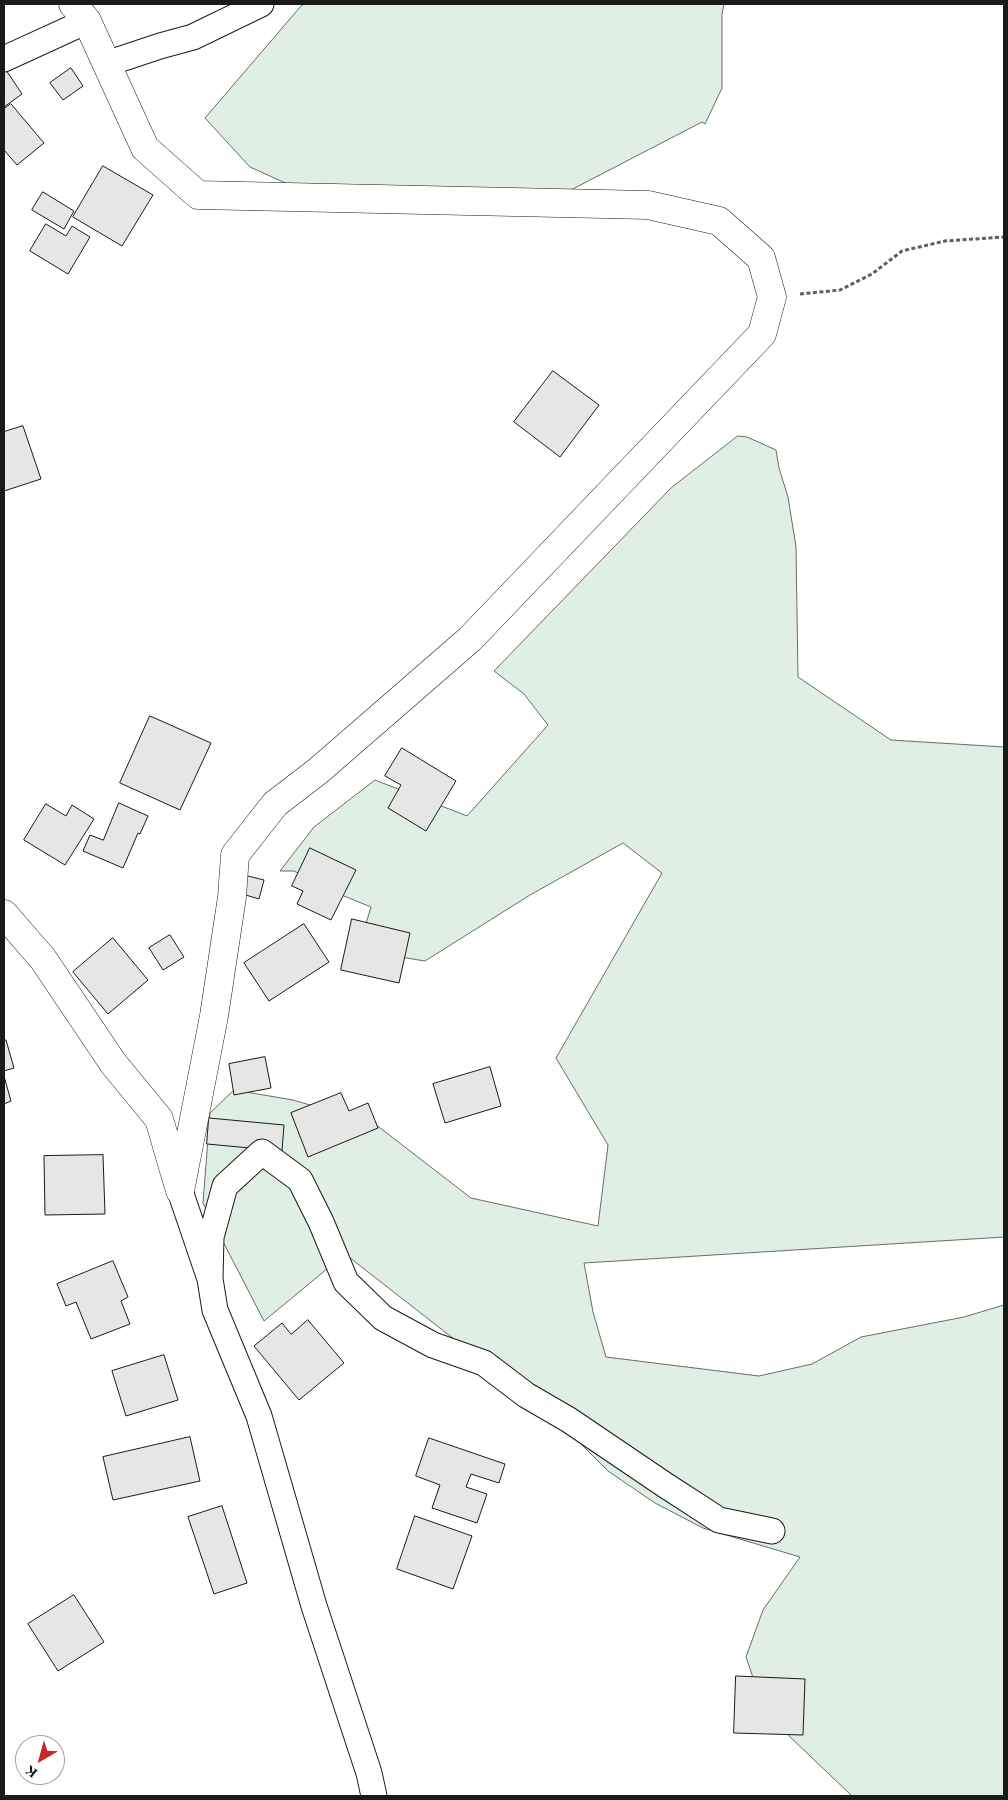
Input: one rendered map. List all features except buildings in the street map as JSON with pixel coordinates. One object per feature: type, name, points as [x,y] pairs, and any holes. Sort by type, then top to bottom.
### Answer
[{"type":"street","points":[[106,64],[193,37],[261,4]]},
{"type":"street","points":[[4,59],[80,12],[145,148],[198,195],[648,205],[719,221],[761,258],[772,297],[762,334],[477,632],[318,771],[275,804],[235,855],[232,897],[214,1016],[180,1191]]},
{"type":"street","points":[[4,914],[43,959],[113,1063],[159,1119],[180,1191],[210,1279],[215,1310],[259,1416],[314,1606],[369,1773],[374,1796]]},
{"type":"street","points":[[210,1279],[211,1237],[226,1186],[262,1152],[300,1180],[321,1222],[346,1282],[383,1318],[433,1345],[484,1363],[526,1395],[569,1420],[719,1520],[772,1531]]},
{"type":"path","points":[[772,297],[840,290],[872,274],[902,251],[945,241],[1004,236]]},
{"type":"green space","points":[[305,4],[724,4],[722,14],[722,88],[705,124],[702,122],[565,193],[292,186],[250,167],[205,118],[301,6]]},
{"type":"green space","points":[[738,436],[747,437],[776,450],[779,468],[788,497],[796,547],[798,677],[891,740],[1004,747],[1004,1237],[584,1263],[593,1312],[606,1357],[759,1376],[812,1364],[861,1337],[964,1317],[1004,1305],[1004,1796],[852,1796],[765,1713],[746,1657],[763,1610],[800,1557],[703,1528],[655,1503],[608,1471],[554,1417],[345,1254],[264,1321],[203,1203],[210,1113],[234,1090],[293,1100],[375,1124],[471,1198],[598,1226],[608,1145],[556,1058],[662,873],[623,843],[530,895],[425,961],[358,950],[371,907],[339,894],[294,871],[280,871],[314,827],[375,780],[467,816],[548,725],[524,694],[494,671],[671,488]]}]
